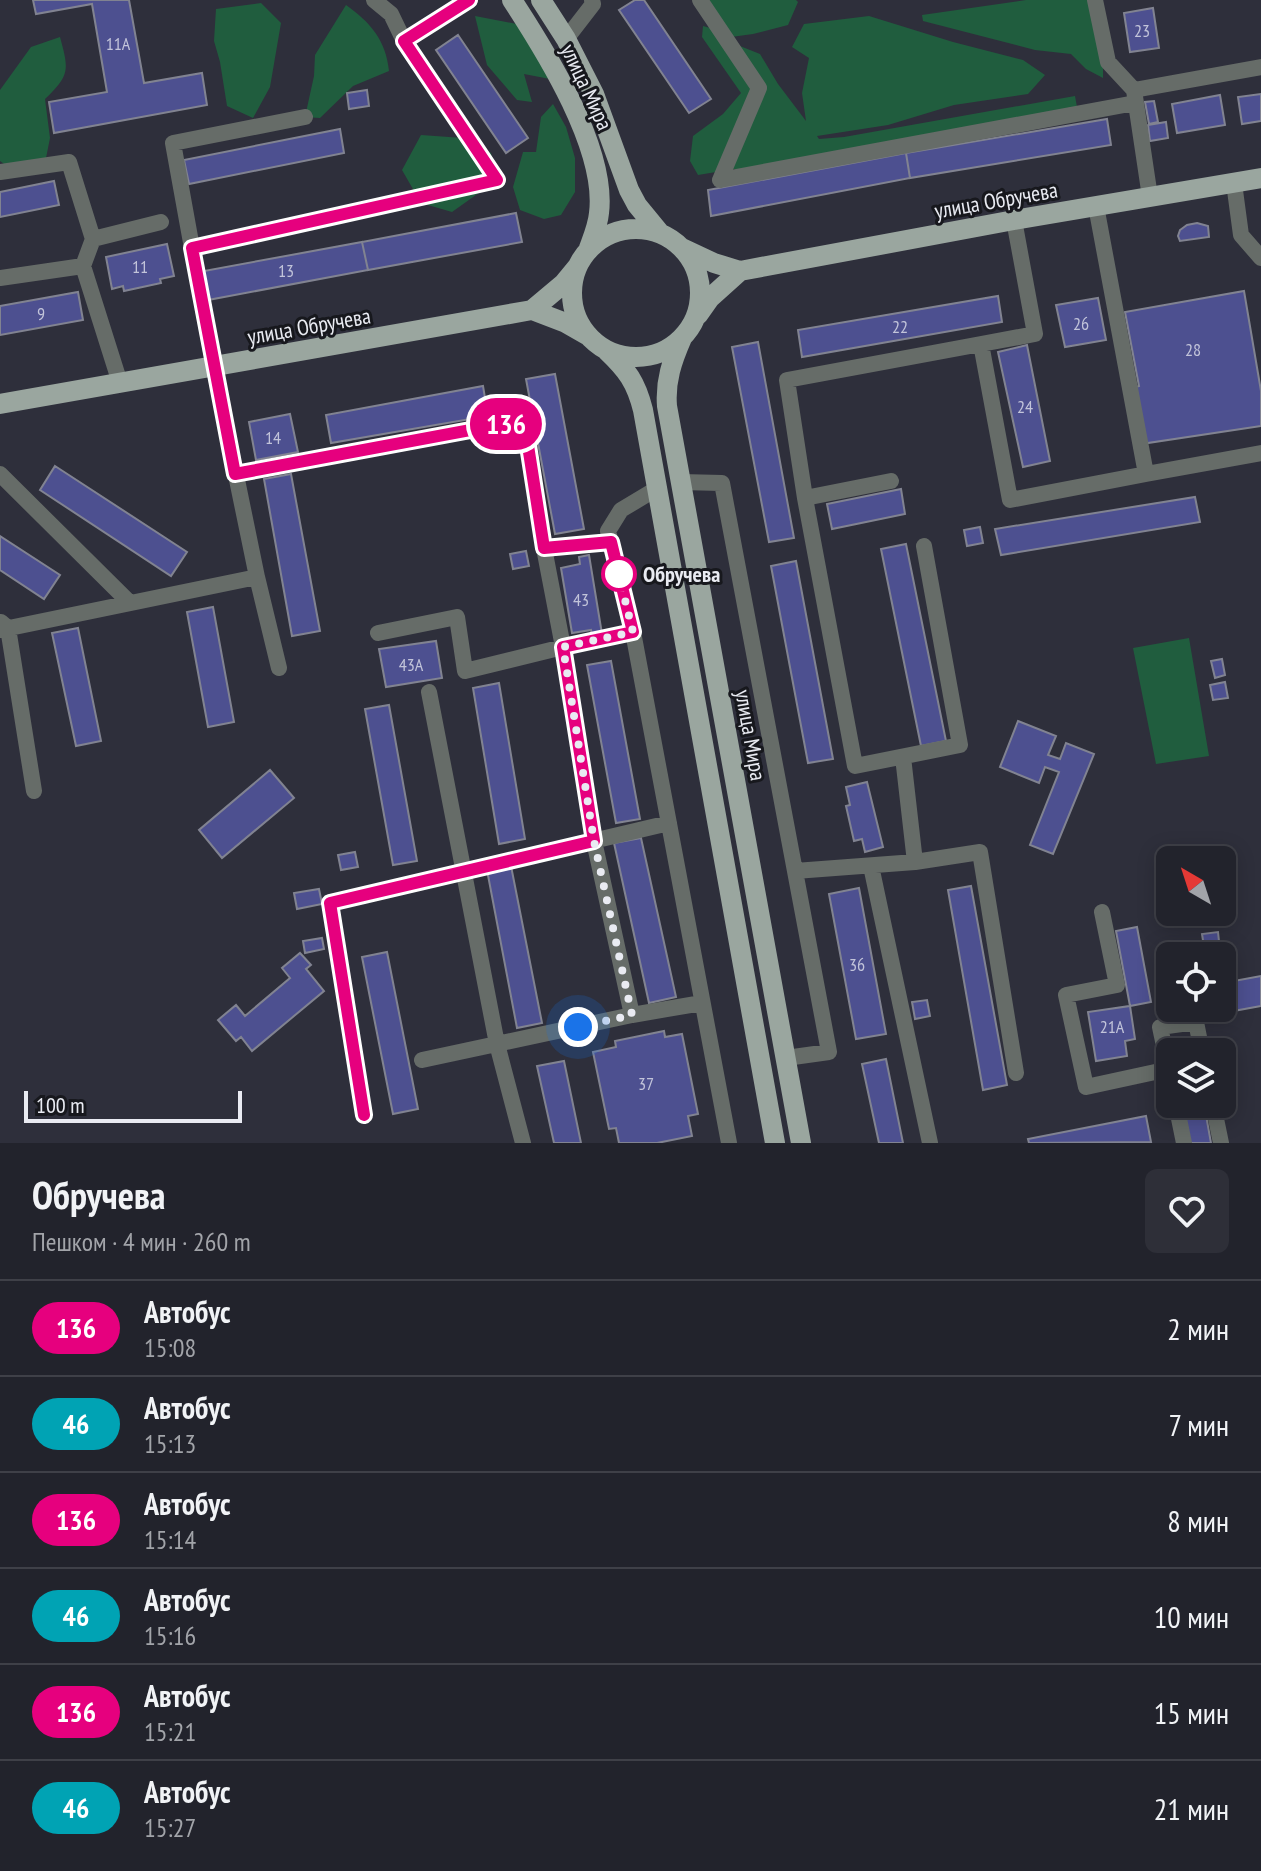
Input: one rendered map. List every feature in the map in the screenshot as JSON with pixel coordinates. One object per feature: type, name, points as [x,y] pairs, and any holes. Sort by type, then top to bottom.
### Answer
[{"type":"main road","name":"улица Мира","points":[[512,0],[553,67],[591,156],[599,184],[599,213],[589,248]]},
{"type":"main road","name":"улица Мира","points":[[541,0],[566,39],[594,94],[633,197],[660,233]]},
{"type":"main road","name":"улица Обручева","points":[[740,271],[1261,178]]},
{"type":"main road","points":[[588,336],[576,318],[571,297],[573,276],[589,248],[615,232],[630,229],[660,233],[672,239],[691,259],[700,283],[698,309],[688,330]]},
{"type":"main road","points":[[682,248],[740,271]]},
{"type":"main road","name":"улица Обручева","points":[[0,404],[532,310],[563,284],[577,267]]},
{"type":"main road","points":[[607,351],[629,357],[652,355],[673,345],[688,330],[710,298],[740,271]]},
{"type":"main road","points":[[532,310],[566,323],[588,336],[625,368],[639,394],[775,1143]]},
{"type":"main road","name":"улица Мира","points":[[688,330],[669,372],[667,406],[801,1143]]},
{"type":"street","points":[[192,248],[497,180],[404,41],[391,14],[374,0]]},
{"type":"street","points":[[404,41],[469,0]]},
{"type":"street","points":[[566,39],[593,4],[592,0]]},
{"type":"street","points":[[700,0],[759,88],[720,180],[1134,97],[1261,67]]},
{"type":"street","points":[[1095,0],[1108,62],[1134,97],[1150,197]]},
{"type":"street","points":[[279,668],[235,474],[173,143],[305,117]]},
{"type":"street","points":[[0,172],[69,162],[93,239],[83,266],[120,383]]},
{"type":"street","points":[[1234,183],[1241,235],[1261,258]]},
{"type":"street","points":[[1096,206],[1146,474]]},
{"type":"street","points":[[924,546],[960,745],[855,766],[805,498],[787,380],[1035,334],[1014,220]]},
{"type":"street","points":[[93,239],[161,222]]},
{"type":"street","points":[[0,278],[83,266]]},
{"type":"street","points":[[981,344],[1010,500],[1261,453]]},
{"type":"street","points":[[235,474],[524,420],[594,841],[632,1015]]},
{"type":"street","points":[[0,474],[130,603]]},
{"type":"street","points":[[805,498],[891,481]]},
{"type":"street","points":[[681,482],[722,483],[829,1052],[786,1058]]},
{"type":"street","points":[[656,489],[621,510],[608,531],[633,632],[729,1143]]},
{"type":"street","points":[[544,548],[611,542]]},
{"type":"street","points":[[34,791],[3,626],[257,577]]},
{"type":"street","points":[[378,633],[457,617],[465,671],[633,632]]},
{"type":"street","points":[[429,692],[497,1044],[523,1143]]},
{"type":"street","points":[[903,757],[915,862]]},
{"type":"street","points":[[364,1115],[330,903],[669,823]]},
{"type":"street","points":[[795,871],[915,862],[980,852],[1016,1073]]},
{"type":"street","points":[[871,866],[930,1143]]},
{"type":"street","points":[[1102,912],[1117,985],[1066,995],[1086,1087],[1156,1074]]},
{"type":"street","points":[[422,1060],[702,1003]]},
{"type":"street","points":[[1162,1038],[1160,1027],[1196,1022],[1199,1038]]},
{"type":"street","points":[[1179,1118],[1184,1143]]},
{"type":"street","points":[[1216,1118],[1221,1143]]},
{"type":"green space","points":[[709,0],[798,2],[788,25],[731,37]]},
{"type":"green space","points":[[1026,0],[1091,0],[1103,50],[1103,78],[1086,69],[1071,54],[1035,50],[923,21],[922,15]]},
{"type":"green space","points":[[261,3],[281,23],[270,87],[253,118],[227,106],[214,41],[216,9]]},
{"type":"green space","points":[[346,5],[375,33],[384,50],[389,71],[353,86],[320,118],[305,117],[315,55]]},
{"type":"green space","points":[[475,16],[522,25],[550,79],[524,74],[532,102],[517,100],[487,65]]},
{"type":"green space","points":[[869,16],[1023,60],[1045,75],[1028,94],[954,105],[888,125],[817,136],[819,139],[1075,96],[1079,118],[767,169],[734,169],[698,175],[690,161],[693,136],[723,114],[741,93],[702,37],[703,26],[714,29],[730,42],[760,54],[806,121],[802,93],[809,58],[792,47],[804,24]]},
{"type":"green space","points":[[60,37],[66,65],[63,78],[45,99],[50,138],[46,158],[18,174],[0,161],[0,90],[31,47]]},
{"type":"green space","points":[[553,104],[566,127],[575,158],[575,192],[561,215],[544,219],[520,210],[513,187],[523,152],[536,152],[541,117]]},
{"type":"green space","points":[[421,135],[463,138],[491,153],[497,180],[452,212],[421,203],[402,170]]},
{"type":"green space","points":[[1189,638],[1209,756],[1156,764],[1133,648]]},
{"type":"building","points":[[33,0],[129,0],[144,83],[202,73],[207,105],[54,133],[49,102],[107,92],[92,4],[36,14]]},
{"type":"building","points":[[635,0],[644,0],[711,99],[689,113],[619,10]]},
{"type":"building","points":[[1153,8],[1159,48],[1130,52],[1124,13]]},
{"type":"building","points":[[458,35],[528,138],[506,153],[436,50]]},
{"type":"building","points":[[367,90],[369,106],[349,109],[347,93]]},
{"type":"building","points":[[1261,94],[1261,121],[1242,124],[1238,97]]},
{"type":"building","points":[[1220,95],[1225,125],[1177,133],[1172,104]]},
{"type":"building","points":[[1154,101],[1158,122],[1149,124],[1145,102]]},
{"type":"building","points":[[1107,119],[1111,145],[910,178],[906,153]]},
{"type":"building","points":[[1166,122],[1168,138],[1150,141],[1148,125]]},
{"type":"building","points":[[340,129],[344,153],[189,184],[184,160]]},
{"type":"building","points":[[906,153],[910,178],[711,216],[708,190]]},
{"type":"building","points":[[54,181],[59,205],[0,217],[0,192]]},
{"type":"building","points":[[516,213],[522,242],[368,270],[362,242]]},
{"type":"building","points":[[1197,223],[1208,226],[1209,237],[1180,241],[1180,230]]},
{"type":"building","points":[[362,242],[368,270],[208,300],[204,271]]},
{"type":"building","points":[[167,244],[174,276],[160,279],[161,283],[124,291],[123,286],[112,289],[106,257]]},
{"type":"building","points":[[1244,291],[1261,391],[1261,426],[1141,444],[1132,388],[1139,386],[1125,312]]},
{"type":"building","points":[[78,292],[83,320],[0,335],[0,306]]},
{"type":"building","points":[[998,296],[1002,322],[802,357],[798,330]]},
{"type":"building","points":[[1098,298],[1106,340],[1065,347],[1056,305]]},
{"type":"building","points":[[758,342],[794,538],[769,542],[732,347]]},
{"type":"building","points":[[1027,345],[1050,461],[1023,467],[998,352]]},
{"type":"building","points":[[555,374],[584,529],[555,534],[526,379]]},
{"type":"building","points":[[483,386],[488,416],[331,443],[326,415]]},
{"type":"building","points":[[290,414],[298,452],[256,460],[249,422]]},
{"type":"building","points":[[55,466],[187,552],[171,576],[40,490]]},
{"type":"building","points":[[291,474],[320,631],[292,636],[264,479]]},
{"type":"building","points":[[901,489],[905,514],[832,529],[827,504]]},
{"type":"building","points":[[1195,497],[1200,522],[1001,555],[995,529]]},
{"type":"building","points":[[980,527],[983,543],[967,546],[964,530]]},
{"type":"building","points":[[0,536],[60,575],[44,599],[0,570]]},
{"type":"building","points":[[906,544],[946,741],[921,746],[881,549]]},
{"type":"building","points":[[526,551],[529,566],[513,569],[510,554]]},
{"type":"building","points":[[589,555],[602,634],[592,636],[591,630],[572,633],[561,568],[580,564],[579,557]]},
{"type":"building","points":[[796,561],[833,759],[808,763],[771,566]]},
{"type":"building","points":[[213,607],[234,722],[208,727],[187,612]]},
{"type":"building","points":[[78,628],[101,741],[76,746],[52,633]]},
{"type":"building","points":[[436,641],[442,678],[386,687],[379,649]]},
{"type":"building","points":[[1222,659],[1225,675],[1215,678],[1211,661]]},
{"type":"building","points":[[611,661],[640,819],[616,823],[587,665]]},
{"type":"building","points":[[1225,682],[1228,698],[1213,700],[1210,685]]},
{"type":"building","points":[[499,683],[525,839],[499,844],[473,688]]},
{"type":"building","points":[[389,705],[417,861],[393,865],[365,709]]},
{"type":"building","points":[[1018,721],[1056,736],[1048,755],[1060,759],[1066,743],[1094,754],[1053,854],[1030,845],[1059,772],[1045,767],[1039,783],[1000,767]]},
{"type":"building","points":[[270,770],[294,798],[222,858],[199,830]]},
{"type":"building","points":[[867,782],[883,847],[865,852],[862,839],[854,841],[846,806],[850,805],[846,787]]},
{"type":"building","points":[[641,838],[676,997],[649,1003],[614,843]]},
{"type":"building","points":[[355,852],[358,867],[341,870],[338,855]]},
{"type":"building","points":[[511,866],[542,1023],[517,1028],[487,870]]},
{"type":"building","points":[[971,886],[1007,1085],[983,1090],[948,890]]},
{"type":"building","points":[[859,888],[886,1034],[856,1039],[829,894]]},
{"type":"building","points":[[319,889],[322,904],[297,909],[294,893]]},
{"type":"building","points":[[1137,927],[1151,1002],[1130,1006],[1116,931]]},
{"type":"building","points":[[1218,932],[1219,942],[1203,942],[1202,934]]},
{"type":"building","points":[[322,938],[324,949],[305,953],[303,941]]},
{"type":"building","points":[[387,952],[418,1109],[393,1114],[362,957]]},
{"type":"building","points":[[300,953],[311,965],[306,969],[324,991],[252,1051],[241,1037],[236,1041],[218,1020],[236,1005],[245,1016],[290,978],[282,968]]},
{"type":"building","points":[[1261,976],[1261,1006],[1236,1011],[1236,981]]},
{"type":"building","points":[[927,1000],[930,1016],[915,1019],[912,1002]]},
{"type":"building","points":[[1130,1006],[1135,1039],[1125,1041],[1127,1056],[1096,1061],[1088,1012]]},
{"type":"building","points":[[664,1031],[665,1037],[682,1034],[698,1114],[688,1116],[692,1136],[657,1143],[619,1143],[616,1128],[609,1129],[593,1052],[616,1047],[615,1041]]},
{"type":"building","points":[[886,1059],[903,1143],[879,1143],[862,1064]]},
{"type":"building","points":[[564,1061],[581,1143],[554,1143],[537,1066]]},
{"type":"building","points":[[1146,1116],[1151,1142],[1029,1143],[1028,1139]]},
{"type":"building","points":[[1182,1118],[1207,1118],[1211,1143],[1186,1143]]},
{"type":"bus line","name":"136","points":[[364,1115],[330,903],[594,841],[563,647],[633,632],[611,542],[544,548],[524,420],[235,474],[192,248],[497,180],[404,41],[469,0]]},
{"type":"place","name":"Обручева","points":[[619,574]]},
{"type":"route","points":[[578,1027],[632,1015],[594,841],[563,647],[633,632],[619,574]]}]
